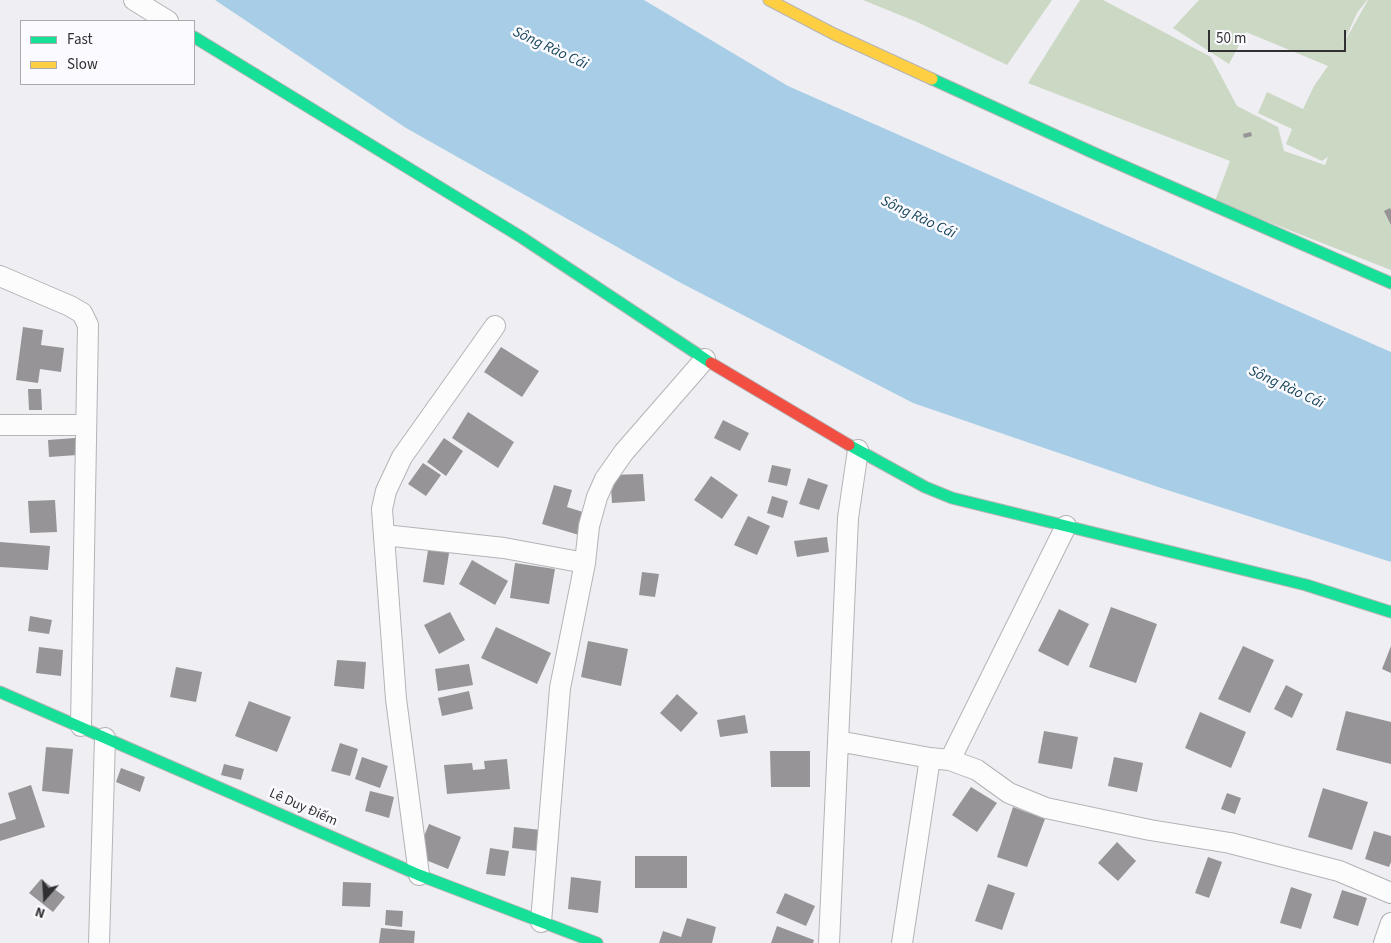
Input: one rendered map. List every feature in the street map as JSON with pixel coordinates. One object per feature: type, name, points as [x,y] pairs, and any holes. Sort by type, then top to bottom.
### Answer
[{"type":"street","points":[[134,0],[166,20]]},
{"type":"street","points":[[769,0],[834,34],[1096,154],[1391,283]]},
{"type":"street","points":[[195,38],[521,236],[705,358],[858,450],[924,487],[952,498],[1306,585],[1391,612]]},
{"type":"street","points":[[0,276],[70,306],[82,314],[88,325],[80,726]]},
{"type":"street","points":[[420,875],[396,699],[382,509],[393,472],[402,457],[495,326]]},
{"type":"street","points":[[541,922],[560,688],[585,562],[589,526],[597,496],[605,479],[624,452],[705,358]]},
{"type":"street","points":[[0,425],[86,425]]},
{"type":"street","points":[[829,943],[848,518],[858,450]]},
{"type":"street","points":[[950,760],[1066,526]]},
{"type":"street","points":[[384,535],[504,548],[585,562]]},
{"type":"street","name":"Lê Duy Điếm","points":[[0,692],[420,875],[597,943]]},
{"type":"street","points":[[99,943],[106,738]]},
{"type":"street","points":[[838,741],[950,760],[977,770],[1008,792],[1046,808],[1150,830],[1230,843],[1339,871],[1391,894]]},
{"type":"street","points":[[902,943],[930,758]]},
{"type":"street","points":[[1384,943],[1391,923]]},
{"type":"green space","points":[[863,0],[1052,0],[1007,65],[917,22]]},
{"type":"green space","points":[[1080,0],[1103,0],[1211,57],[1237,106],[1278,127],[1284,151],[1325,165],[1328,157],[1322,161],[1286,144],[1292,129],[1258,113],[1267,92],[1303,109],[1314,86],[1328,66],[1246,32],[1229,64],[1173,28],[1199,0],[1367,0],[1357,13],[1342,46],[1368,0],[1391,0],[1391,270],[1215,201],[1230,161],[1028,83]]},
{"type":"water","name":"Sông Rào Cái","points":[[215,0],[644,0],[788,86],[1391,352],[1391,562],[1161,488],[913,403],[681,283],[406,128]]},
{"type":"building","points":[[1251,132],[1252,136],[1244,138],[1243,134]]},
{"type":"building","points":[[1390,208],[1391,210],[1391,225],[1384,211]]},
{"type":"building","points":[[23,327],[43,330],[41,345],[64,348],[61,372],[40,369],[38,383],[16,380]]},
{"type":"building","points":[[501,347],[539,371],[522,397],[484,372]]},
{"type":"building","points":[[28,389],[41,389],[42,410],[29,410]]},
{"type":"building","points":[[468,412],[514,442],[498,468],[452,438]]},
{"type":"building","points":[[723,420],[749,433],[740,451],[714,438]]},
{"type":"building","points":[[75,438],[77,455],[49,457],[48,440]]},
{"type":"building","points":[[444,438],[463,451],[446,476],[427,462]]},
{"type":"building","points":[[423,463],[441,475],[426,496],[408,484]]},
{"type":"building","points":[[772,465],[791,469],[787,486],[768,482]]},
{"type":"building","points":[[643,474],[645,501],[612,503],[610,475]]},
{"type":"building","points":[[711,476],[738,495],[722,519],[694,500]]},
{"type":"building","points":[[808,478],[828,485],[819,510],[799,504]]},
{"type":"building","points":[[554,485],[572,490],[567,507],[586,513],[579,535],[542,524]]},
{"type":"building","points":[[772,496],[788,501],[783,518],[767,513]]},
{"type":"building","points":[[55,500],[57,532],[30,533],[28,501]]},
{"type":"building","points":[[748,516],[770,526],[757,555],[734,545]]},
{"type":"building","points":[[827,537],[829,552],[797,557],[794,541]]},
{"type":"building","points":[[0,542],[50,546],[48,570],[0,567]]},
{"type":"building","points":[[429,544],[450,547],[444,585],[423,582]]},
{"type":"building","points":[[472,560],[508,581],[495,605],[459,584]]},
{"type":"building","points":[[515,563],[555,569],[549,604],[510,598]]},
{"type":"building","points":[[642,572],[659,574],[655,597],[639,595]]},
{"type":"building","points":[[1111,607],[1157,624],[1136,683],[1089,667]]},
{"type":"building","points":[[1059,609],[1089,624],[1068,666],[1038,651]]},
{"type":"building","points":[[450,612],[465,640],[439,654],[424,625]]},
{"type":"building","points":[[30,616],[52,620],[49,634],[28,631]]},
{"type":"building","points":[[496,627],[551,653],[537,684],[481,658]]},
{"type":"building","points":[[588,641],[628,649],[621,686],[581,677]]},
{"type":"building","points":[[1243,646],[1274,660],[1250,713],[1218,699]]},
{"type":"building","points":[[1391,646],[1391,673],[1382,669]]},
{"type":"building","points":[[39,647],[63,650],[61,676],[36,673]]},
{"type":"building","points":[[337,660],[366,662],[364,689],[334,686]]},
{"type":"building","points":[[469,664],[473,685],[438,691],[435,669]]},
{"type":"building","points":[[176,667],[202,672],[196,702],[170,697]]},
{"type":"building","points":[[1286,685],[1303,694],[1292,718],[1274,709]]},
{"type":"building","points":[[469,691],[473,709],[442,716],[438,698]]},
{"type":"building","points":[[677,694],[698,713],[681,732],[660,713]]},
{"type":"building","points":[[249,701],[291,717],[277,752],[235,736]]},
{"type":"building","points":[[1346,711],[1391,722],[1391,764],[1336,750]]},
{"type":"building","points":[[1200,712],[1246,732],[1231,768],[1185,748]]},
{"type":"building","points":[[745,715],[748,733],[720,737],[717,720]]},
{"type":"building","points":[[1044,731],[1078,737],[1072,769],[1038,763]]},
{"type":"building","points":[[340,743],[358,749],[350,776],[331,771]]},
{"type":"building","points":[[46,747],[73,749],[69,794],[42,791]]},
{"type":"building","points":[[770,751],[810,751],[810,787],[771,787]]},
{"type":"building","points":[[362,757],[388,766],[380,788],[355,779]]},
{"type":"building","points":[[1114,757],[1143,763],[1137,792],[1108,786]]},
{"type":"building","points":[[507,759],[510,789],[447,794],[444,765],[472,763],[473,770],[485,769],[484,761]]},
{"type":"building","points":[[224,764],[244,769],[241,780],[221,775]]},
{"type":"building","points":[[121,768],[145,777],[140,792],[116,782]]},
{"type":"building","points":[[31,785],[45,827],[0,841],[0,824],[16,819],[8,793]]},
{"type":"building","points":[[971,787],[997,803],[977,832],[952,815]]},
{"type":"building","points":[[1323,788],[1368,802],[1352,850],[1308,837]]},
{"type":"building","points":[[370,791],[394,797],[389,818],[365,811]]},
{"type":"building","points":[[1227,793],[1241,798],[1235,814],[1221,809]]},
{"type":"building","points":[[1013,807],[1045,819],[1027,867],[997,857]]},
{"type":"building","points":[[429,824],[461,837],[448,869],[416,856]]},
{"type":"building","points":[[514,827],[541,830],[538,851],[512,848]]},
{"type":"building","points":[[1374,831],[1391,836],[1391,862],[1389,867],[1365,859]]},
{"type":"building","points":[[1117,842],[1136,861],[1118,881],[1098,863]]},
{"type":"building","points":[[490,848],[509,851],[505,876],[486,874]]},
{"type":"building","points":[[635,856],[687,856],[687,888],[635,888]]},
{"type":"building","points":[[1208,857],[1222,862],[1209,898],[1195,893]]},
{"type":"building","points":[[571,877],[601,881],[598,913],[568,909]]},
{"type":"building","points":[[41,879],[65,897],[53,912],[29,893]]},
{"type":"building","points":[[343,882],[371,883],[370,907],[342,906]]},
{"type":"building","points":[[988,884],[1015,893],[1002,930],[975,921]]},
{"type":"building","points":[[1291,887],[1312,894],[1301,929],[1280,923]]},
{"type":"building","points":[[1342,890],[1367,898],[1358,926],[1333,918]]},
{"type":"building","points":[[785,893],[815,906],[806,926],[776,913]]},
{"type":"building","points":[[386,910],[403,911],[402,927],[385,925]]},
{"type":"building","points":[[687,918],[716,927],[712,943],[659,943],[663,931],[681,937]]},
{"type":"building","points":[[777,926],[814,940],[813,943],[771,943]]},
{"type":"building","points":[[381,928],[415,931],[414,943],[379,943]]},
{"type":"traffic: fast","points":[[195,38],[521,237],[711,363]]},
{"type":"traffic: fast","points":[[932,79],[1096,154],[1391,283]]},
{"type":"traffic: fast","points":[[849,445],[925,487],[952,498],[1306,585],[1391,612]]},
{"type":"traffic: fast","points":[[0,692],[419,875],[597,943]]},
{"type":"traffic: slow","points":[[769,0],[834,34],[932,79]]},
{"type":"traffic: jam","points":[[711,363],[849,445]]}]
